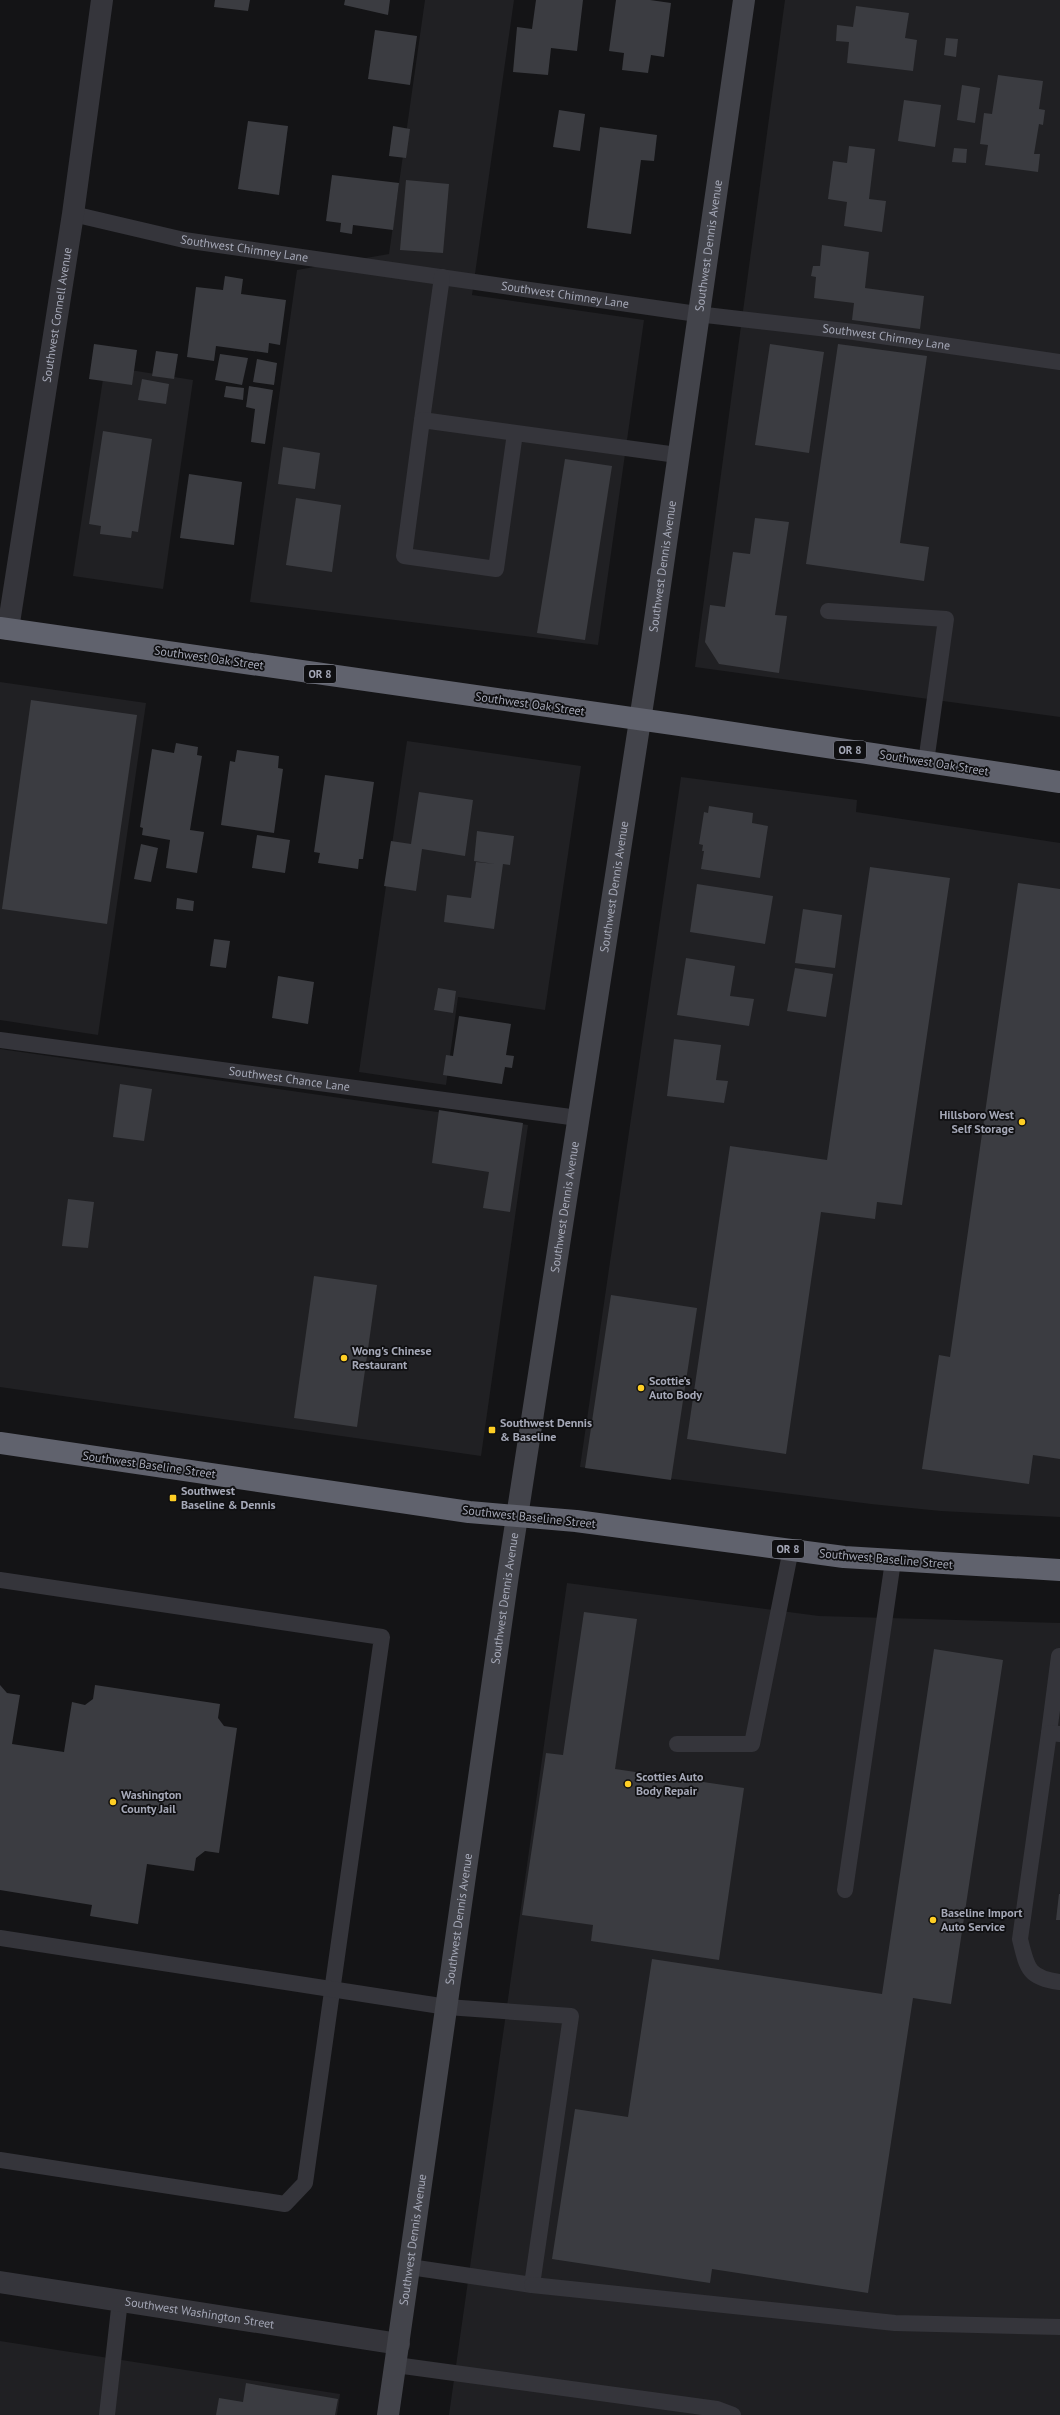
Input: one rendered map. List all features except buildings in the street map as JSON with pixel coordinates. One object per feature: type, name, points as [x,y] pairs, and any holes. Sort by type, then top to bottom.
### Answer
[{"type":"highway","name":"Southwest Oak Street","points":[[4,629],[640,719],[1060,782]]},
{"type":"highway","name":"Southwest Baseline Street","points":[[0,1443],[439,1508],[517,1517],[576,1521],[791,1550],[893,1561],[1060,1570]]},
{"type":"street","name":"Southwest Connell Avenue","points":[[4,629],[73,214],[102,0]]},
{"type":"street","name":"Southwest Dennis Avenue","points":[[388,2415],[517,1517],[640,719],[697,314],[744,0]]},
{"type":"street","name":"Southwest Washington Street","points":[[0,2282],[120,2300],[397,2355]]},
{"type":"lane","name":"Southwest Chimney Lane","points":[[73,214],[184,240],[697,314],[854,332],[1060,362]]},
{"type":"lane","points":[[442,277],[404,556],[496,569],[515,433]]},
{"type":"lane","points":[[422,420],[677,455]]},
{"type":"lane","points":[[828,611],[946,619],[926,762]]},
{"type":"lane","name":"Southwest Chance Lane","points":[[0,1040],[578,1118]]},
{"type":"lane","points":[[678,1744],[752,1744],[791,1550]]},
{"type":"lane","points":[[845,1890],[893,1561]]},
{"type":"lane","points":[[0,1580],[382,1637],[330,1989],[305,2183],[285,2204],[0,2160]]},
{"type":"lane","points":[[1059,1656],[1054,1734],[1020,1939],[1027,1966],[1042,1980],[1060,1982]]},
{"type":"lane","points":[[0,1938],[447,2006],[571,2016],[532,2286]]},
{"type":"lane","points":[[410,2267],[532,2286],[895,2323],[1060,2327]]},
{"type":"lane","points":[[107,2415],[120,2300]]},
{"type":"lane","points":[[397,2355],[717,2409],[733,2415]]},
{"type":"shaded area","points":[[425,0],[514,0],[472,295],[644,320],[598,645],[250,602],[297,270],[389,254]]},
{"type":"shaded area","points":[[785,0],[1060,0],[1060,717],[695,667]]},
{"type":"shaded area","points":[[105,366],[193,380],[163,589],[73,576]]},
{"type":"shaded area","points":[[0,682],[146,703],[98,1035],[0,1020]]},
{"type":"shaded area","points":[[407,741],[581,766],[545,1010],[458,997],[446,1085],[359,1072]]},
{"type":"shaded area","points":[[681,777],[857,800],[856,812],[1060,843],[1060,1517],[941,1511],[871,1504],[580,1467]]},
{"type":"shaded area","points":[[0,1049],[528,1125],[481,1456],[0,1387]]},
{"type":"shaded area","points":[[567,1583],[819,1616],[1060,1623],[1060,2415],[449,2415]]},
{"type":"shaded area","points":[[0,2341],[340,2394],[337,2415],[0,2415]]},
{"type":"place","name":"Hillsboro West Self Storage","points":[[1022,1122]]},
{"type":"place","name":"Wong's Chinese Restaurant","points":[[344,1358]]},
{"type":"place","name":"Scottie’s Auto Body","points":[[641,1388]]},
{"type":"place","name":"Southwest Dennis & Baseline","points":[[492,1430]]},
{"type":"place","name":"Southwest Baseline & Dennis","points":[[173,1498]]},
{"type":"place","name":"Scotties Auto Body Repair","points":[[628,1784]]},
{"type":"place","name":"Washington County Jail","points":[[113,1802]]},
{"type":"place","name":"Baseline Import Auto Service","points":[[933,1920]]}]
